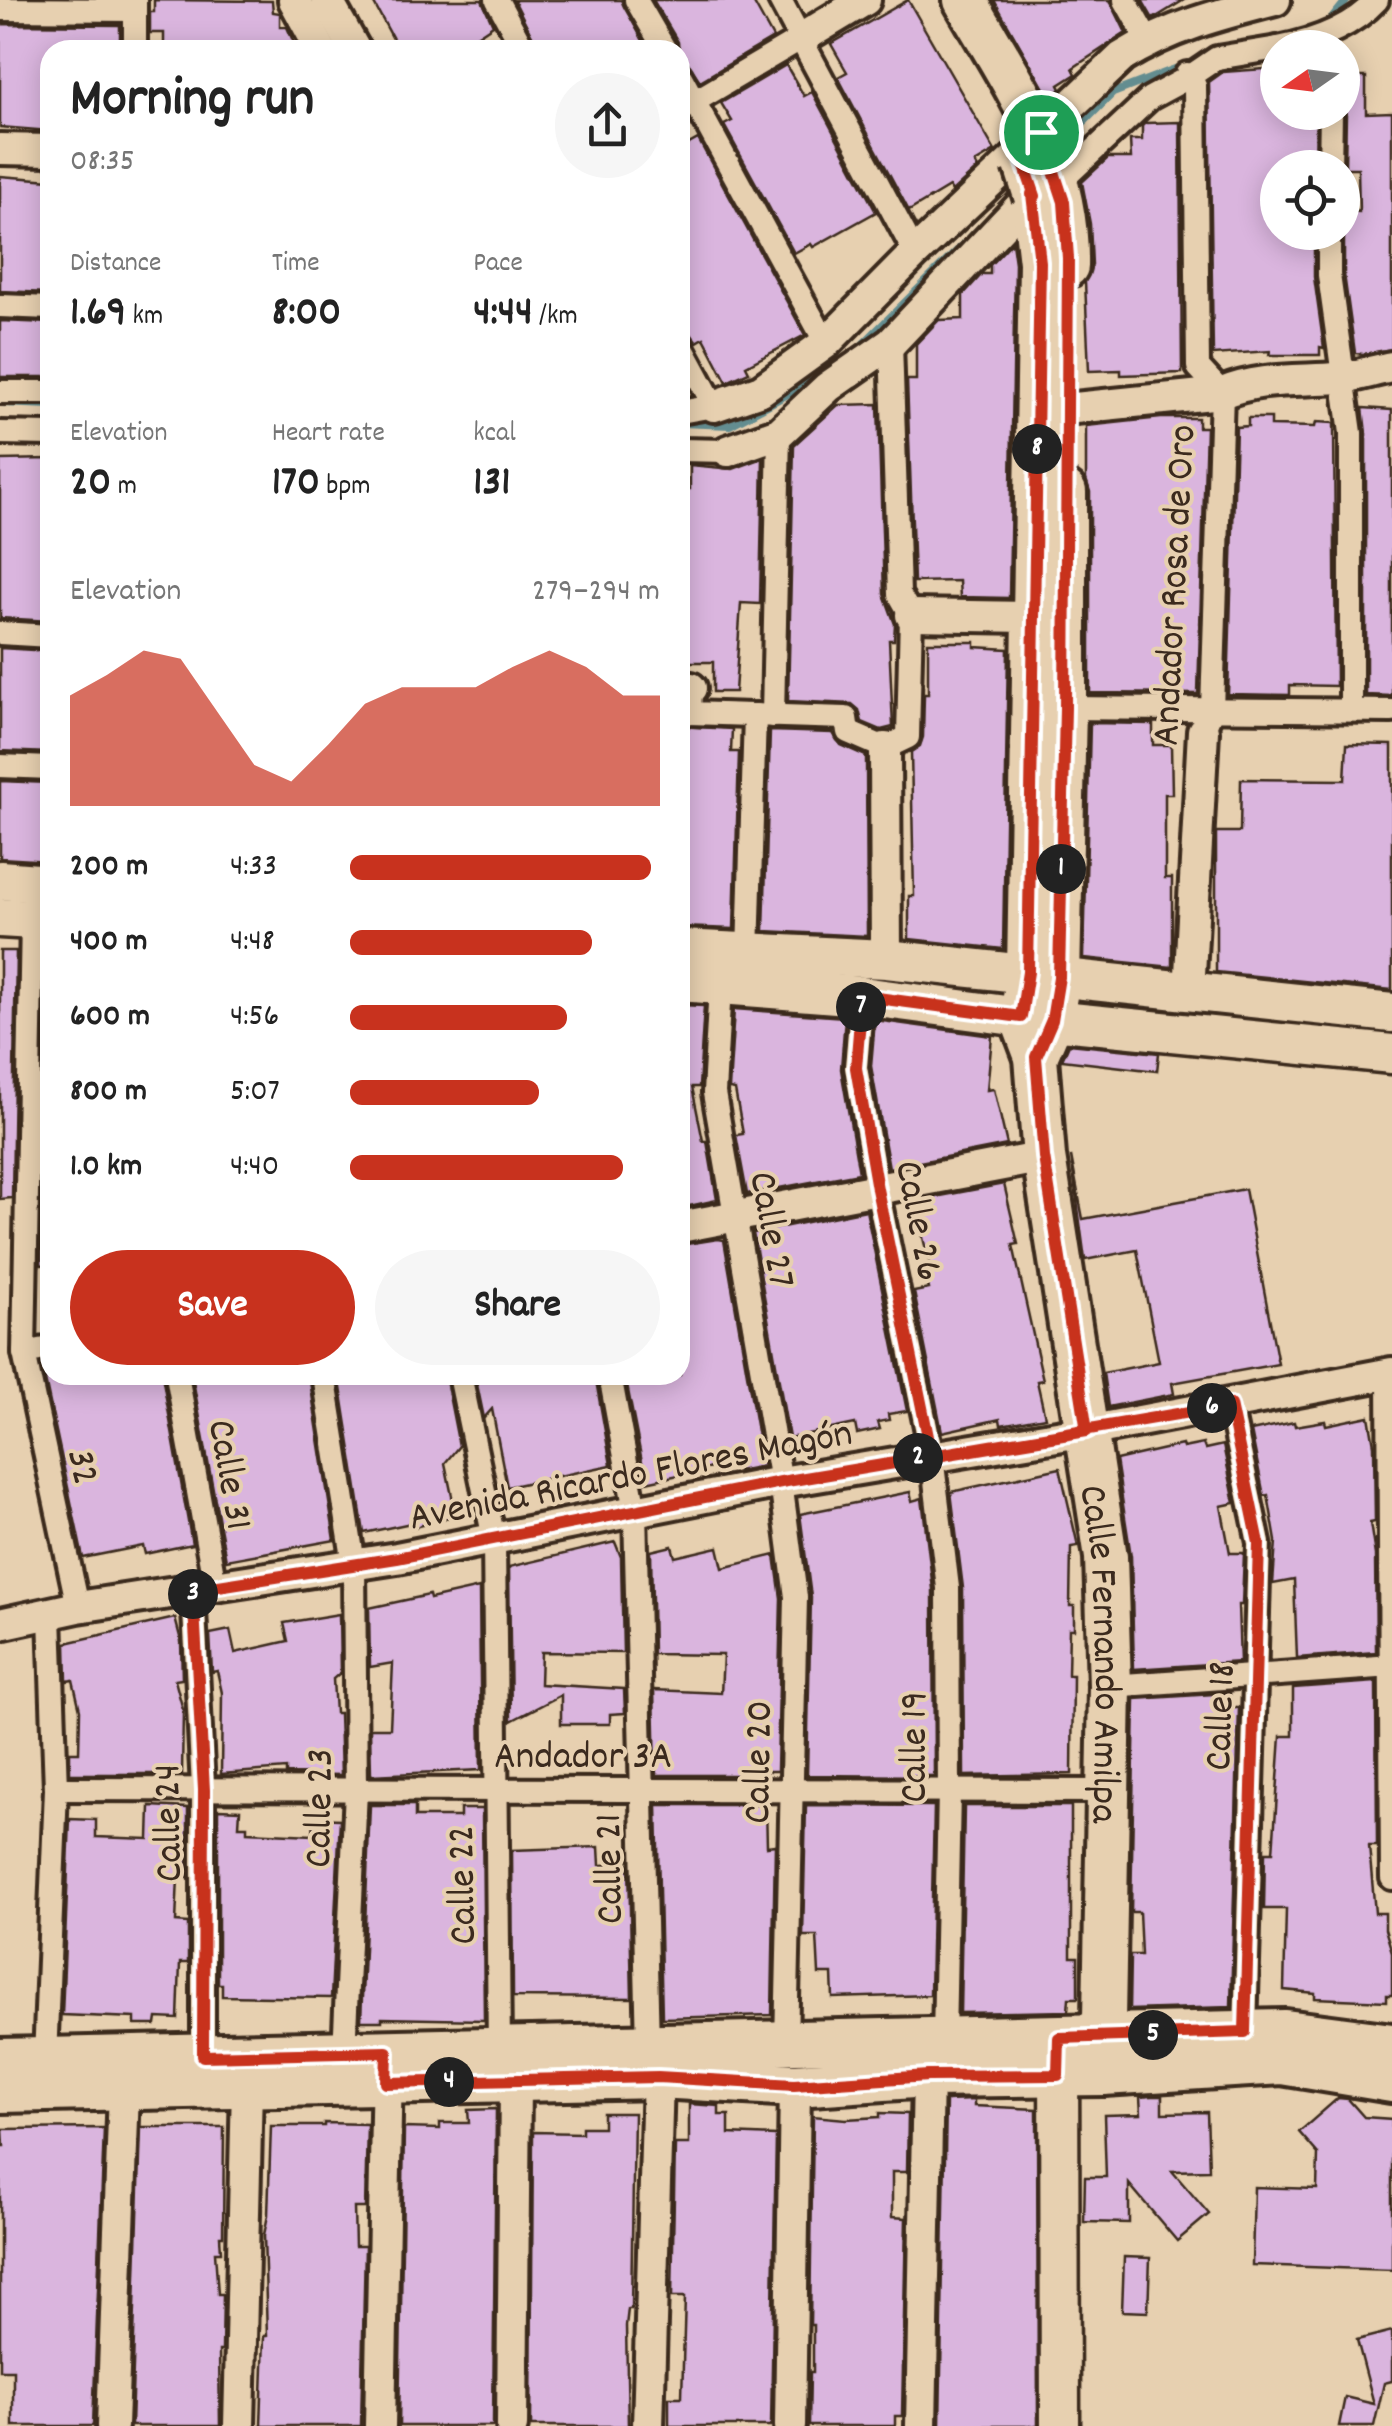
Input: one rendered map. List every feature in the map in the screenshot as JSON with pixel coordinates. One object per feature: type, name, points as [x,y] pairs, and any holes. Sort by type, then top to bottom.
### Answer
[{"type":"main road","points":[[934,0],[1064,202],[1068,258],[1065,708],[1043,974]]},
{"type":"main road","points":[[964,0],[1039,167],[1033,617],[1043,974]]},
{"type":"main road","name":"Calle Fernando Amilpa","points":[[1043,974],[1036,1031],[1044,1157],[1106,1557],[1110,1686],[1104,2055]]},
{"type":"main road","points":[[1104,2055],[1245,2032],[1285,2031],[1392,2045]]},
{"type":"main road","points":[[0,2091],[247,2086],[387,2068],[653,2062],[786,2044],[936,2058],[1104,2055],[1282,2063],[1392,2081]]},
{"type":"main road","points":[[0,2060],[344,2053],[387,2068]]},
{"type":"main road","points":[[653,2062],[794,2085],[936,2058]]},
{"type":"street","points":[[294,0],[316,40]]},
{"type":"street","points":[[327,0],[349,40]]},
{"type":"street","points":[[497,0],[519,40]]},
{"type":"street","points":[[636,0],[659,40]]},
{"type":"street","points":[[780,0],[915,253]]},
{"type":"street","points":[[690,104],[865,0]]},
{"type":"street","points":[[1125,0],[1148,41]]},
{"type":"street","points":[[690,450],[728,452],[779,434],[828,387],[891,342],[1039,167],[1122,58],[1148,41],[1214,15],[1273,0]]},
{"type":"street","points":[[1338,30],[1379,0],[1392,12]]},
{"type":"street","points":[[0,10],[135,5],[135,40]]},
{"type":"street","points":[[690,410],[761,390],[826,343],[915,253],[1039,167],[1216,58],[1260,51]]},
{"type":"street","name":"Andador Rosa de Oro","points":[[1188,76],[1195,86],[1198,367],[1222,393],[1207,721],[1189,993]]},
{"type":"street","points":[[690,108],[826,343]]},
{"type":"street","points":[[0,149],[40,150]]},
{"type":"street","points":[[1330,250],[1329,275],[1351,434],[1351,710]]},
{"type":"street","points":[[0,306],[40,308]]},
{"type":"street","points":[[690,713],[846,718],[848,732],[885,748],[908,737],[910,615],[899,594],[891,342]]},
{"type":"street","points":[[690,362],[714,406]]},
{"type":"street","points":[[1064,409],[1222,393],[1244,384],[1292,378],[1342,378],[1392,366]]},
{"type":"street","points":[[0,392],[40,392]]},
{"type":"street","points":[[0,433],[40,434]]},
{"type":"street","points":[[748,954],[779,434]]},
{"type":"street","points":[[910,615],[1033,617]]},
{"type":"street","points":[[0,633],[40,635]]},
{"type":"street","points":[[1065,708],[1207,721],[1351,710],[1392,711]]},
{"type":"street","points":[[885,748],[886,959]]},
{"type":"street","points":[[0,766],[40,768]]},
{"type":"street","points":[[0,880],[40,883]]},
{"type":"street","name":"32","points":[[27,920],[24,1353],[64,1612],[45,2059]]},
{"type":"street","points":[[690,950],[886,959],[1392,1013]]},
{"type":"street","points":[[690,983],[862,996],[1036,1031],[1392,1054]]},
{"type":"street","name":"Calle 27","points":[[720,986],[714,1093],[781,1482]]},
{"type":"street","name":"Calle 26","points":[[862,996],[856,1068],[932,1456]]},
{"type":"street","points":[[690,1225],[1044,1157]]},
{"type":"street","points":[[24,1353],[40,1350]]},
{"type":"street","points":[[1390,1373],[1392,1878]]},
{"type":"street","name":"Avenida Ricardo Flores Magón","points":[[0,1624],[494,1539],[781,1482],[1087,1431],[1390,1373]]},
{"type":"street","name":"Calle 31","points":[[178,1385],[204,1588]]},
{"type":"street","name":"Calle 23","points":[[326,1385],[354,1564],[356,1790],[344,2053]]},
{"type":"street","name":"Calle 22","points":[[462,1385],[494,1539],[496,1790],[507,2065]]},
{"type":"street","name":"Calle 21","points":[[612,1385],[634,1510],[653,2062]]},
{"type":"street","name":"Calle 18","points":[[1230,1405],[1259,1543],[1245,2032]]},
{"type":"street","name":"Calle 19","points":[[932,1456],[948,1588],[949,1791],[936,2058]]},
{"type":"street","name":"Calle 20","points":[[781,1482],[796,1597],[786,2044]]},
{"type":"street","name":"Calle 24","points":[[203,2056],[204,1588]]},
{"type":"street","points":[[1110,1686],[1391,1666]]},
{"type":"street","name":"Andador 3A","points":[[56,1789],[1109,1792]]},
{"type":"street","points":[[1058,2056],[1060,2426]]},
{"type":"street","points":[[921,2426],[936,2058]]},
{"type":"street","points":[[648,2426],[653,2062]]},
{"type":"street","points":[[507,2065],[512,2426]]},
{"type":"street","points":[[380,2426],[387,2068]]},
{"type":"street","points":[[790,2426],[794,2085]]},
{"type":"street","points":[[240,2426],[247,2086]]},
{"type":"street","points":[[112,2426],[124,2090]]},
{"type":"building","points":[[154,0],[272,1],[273,12],[280,13],[280,27],[287,27],[293,40],[164,40],[164,33],[150,33],[150,12],[154,12]]},
{"type":"building","points":[[372,0],[482,0],[493,25],[473,40],[394,40]]},
{"type":"building","points":[[514,0],[621,0],[643,40],[534,40]]},
{"type":"building","points":[[653,0],[752,0],[773,38],[700,81],[690,66],[690,40],[677,40]]},
{"type":"building","points":[[908,0],[995,151],[975,163],[978,168],[952,192],[949,187],[909,211],[838,77],[847,72],[831,44]]},
{"type":"building","points":[[994,0],[1110,0],[1126,33],[1073,68],[1076,74],[1059,85],[1061,89],[1050,99]]},
{"type":"building","points":[[1142,0],[1184,0],[1153,19]]},
{"type":"building","points":[[0,24],[120,25],[120,40],[40,40],[40,130],[0,127]]},
{"type":"building","points":[[786,65],[804,96],[812,92],[876,212],[813,247],[811,244],[794,253],[724,125],[732,121],[721,103]]},
{"type":"building","points":[[1260,69],[1260,130],[1316,130],[1315,150],[1260,150],[1260,250],[1314,250],[1324,348],[1320,347],[1320,355],[1269,355],[1270,351],[1213,355],[1209,82],[1223,72]]},
{"type":"building","points":[[1360,77],[1366,77],[1366,113],[1392,112],[1392,349],[1363,354],[1355,353],[1344,274],[1344,250],[1360,250],[1360,150],[1345,150],[1346,130],[1360,130]]},
{"type":"building","points":[[1180,122],[1182,373],[1121,375],[1121,370],[1089,371],[1085,282],[1092,265],[1082,182],[1108,158],[1131,158],[1130,140],[1142,140],[1145,123]]},
{"type":"building","points":[[698,139],[805,335],[746,366],[749,372],[727,382],[704,338],[697,342],[690,333],[690,143]]},
{"type":"building","points":[[0,176],[40,179],[40,293],[0,291]]},
{"type":"building","points":[[1012,242],[1015,263],[1009,598],[960,597],[959,581],[914,582],[907,380],[916,380],[916,344],[939,320],[963,319],[963,295],[982,274],[990,274],[990,265]]},
{"type":"building","points":[[0,321],[40,323],[40,377],[0,377]]},
{"type":"building","points":[[878,404],[884,594],[895,624],[894,640],[889,640],[893,727],[881,730],[862,722],[859,710],[852,704],[788,701],[794,445],[838,405]]},
{"type":"building","points":[[1363,408],[1392,410],[1392,696],[1366,695]]},
{"type":"building","points":[[1198,418],[1198,427],[1206,427],[1198,694],[1090,693],[1090,492],[1086,479],[1086,426]]},
{"type":"building","points":[[1248,418],[1271,418],[1271,426],[1315,427],[1316,422],[1334,423],[1336,686],[1290,685],[1290,695],[1228,694],[1236,427],[1248,426]]},
{"type":"building","points":[[763,458],[760,604],[741,603],[735,692],[713,692],[713,662],[690,662],[690,465],[733,469]]},
{"type":"building","points":[[40,459],[40,620],[0,618],[0,460]]},
{"type":"building","points":[[928,642],[975,642],[975,647],[1008,649],[1003,949],[909,939],[909,896],[914,896],[911,752],[920,746],[923,737]]},
{"type":"building","points":[[0,648],[40,650],[40,753],[0,751]]},
{"type":"building","points":[[1090,723],[1153,724],[1153,745],[1171,745],[1172,794],[1165,794],[1165,878],[1172,878],[1172,967],[1084,958]]},
{"type":"building","points":[[690,727],[732,729],[731,752],[739,752],[734,929],[690,927]]},
{"type":"building","points":[[770,731],[833,733],[841,745],[866,756],[867,936],[764,931]]},
{"type":"building","points":[[1347,744],[1392,745],[1392,990],[1216,972],[1216,832],[1240,832],[1241,779],[1345,780]]},
{"type":"building","points":[[0,781],[40,783],[40,860],[0,858]]},
{"type":"building","points":[[0,951],[16,951],[12,1198],[0,1199]]},
{"type":"building","points":[[690,1005],[704,1006],[699,1087],[692,1087],[717,1200],[690,1206]]},
{"type":"building","points":[[734,1009],[845,1017],[841,1069],[859,1173],[747,1194],[736,1135],[743,1134],[735,1090],[729,1089]]},
{"type":"building","points":[[875,1020],[992,1036],[987,1090],[994,1089],[1007,1145],[889,1168],[871,1066]]},
{"type":"building","points":[[1069,1044],[1159,1053],[1157,1071],[1062,1060]]},
{"type":"building","points":[[1071,1156],[1083,1219],[1245,1189],[1278,1364],[1172,1383],[1174,1394],[1108,1407],[1103,1373],[1159,1362],[1137,1250],[1085,1260]]},
{"type":"building","points":[[1004,1184],[1018,1244],[1013,1245],[1043,1380],[1037,1381],[1045,1417],[1001,1425],[1000,1419],[942,1432],[914,1292],[929,1289],[924,1267],[930,1266],[914,1201]]},
{"type":"building","points":[[866,1210],[907,1411],[888,1414],[889,1420],[878,1422],[880,1429],[857,1434],[855,1424],[789,1438],[753,1233]]},
{"type":"building","points":[[724,1240],[763,1466],[738,1471],[737,1466],[717,1471],[716,1467],[646,1482],[627,1385],[690,1385],[690,1243]]},
{"type":"building","points":[[46,1385],[164,1385],[192,1544],[145,1554],[143,1546],[83,1558]]},
{"type":"building","points":[[194,1385],[311,1385],[335,1540],[226,1560]]},
{"type":"building","points":[[341,1385],[447,1385],[459,1446],[445,1463],[456,1515],[412,1528],[411,1523],[364,1533]]},
{"type":"building","points":[[477,1385],[597,1385],[611,1465],[507,1487],[492,1409],[484,1418]]},
{"type":"building","points":[[1369,1416],[1374,1445],[1375,1522],[1370,1523],[1375,1555],[1376,1652],[1297,1658],[1294,1580],[1273,1584],[1276,1541],[1251,1431],[1294,1422],[1295,1426],[1325,1421],[1326,1425]]},
{"type":"building","points":[[1203,1444],[1205,1449],[1223,1445],[1235,1503],[1221,1506],[1230,1553],[1244,1553],[1242,1605],[1238,1605],[1240,1662],[1134,1669],[1131,1556],[1116,1460]]},
{"type":"building","points":[[1060,1468],[1078,1546],[1071,1547],[1070,1606],[1074,1606],[1074,1629],[1069,1629],[1068,1675],[1073,1675],[1072,1774],[964,1776],[963,1588],[951,1492]]},
{"type":"building","points":[[910,1492],[912,1501],[922,1498],[933,1589],[934,1776],[807,1775],[811,1597],[800,1514]]},
{"type":"building","points":[[615,1542],[621,1557],[623,1653],[541,1652],[540,1684],[624,1689],[625,1713],[610,1714],[610,1724],[561,1724],[561,1695],[511,1721],[509,1567]]},
{"type":"building","points":[[672,1546],[675,1557],[718,1547],[723,1568],[775,1555],[781,1598],[777,1771],[765,1771],[765,1775],[656,1775],[654,1690],[721,1693],[723,1655],[653,1654],[651,1551]]},
{"type":"building","points":[[479,1588],[481,1770],[371,1775],[370,1728],[390,1728],[393,1663],[370,1667],[369,1608]]},
{"type":"building","points":[[339,1614],[340,1673],[333,1679],[335,1713],[339,1713],[341,1775],[286,1774],[286,1769],[221,1774],[222,1693],[217,1671],[212,1672],[210,1634],[230,1630],[235,1653],[288,1641],[284,1623]]},
{"type":"building","points":[[175,1618],[181,1641],[182,1679],[175,1680],[183,1710],[182,1774],[70,1774],[70,1752],[79,1752],[80,1710],[73,1680],[67,1681],[66,1643]]},
{"type":"building","points":[[1376,1682],[1377,1846],[1369,1846],[1375,1913],[1385,1913],[1392,1952],[1392,1995],[1387,1995],[1387,2001],[1315,1998],[1315,1993],[1284,1990],[1286,1909],[1264,1909],[1265,1852],[1273,1852],[1281,1736],[1293,1736],[1293,1688]]},
{"type":"building","points":[[1230,1693],[1230,1707],[1239,1707],[1231,2007],[1129,2010],[1130,1955],[1141,1955],[1139,1912],[1131,1912],[1135,1699]]},
{"type":"building","points":[[370,1805],[415,1805],[415,1817],[460,1817],[460,1809],[482,1809],[484,2020],[361,2021]]},
{"type":"building","points":[[657,1805],[766,1805],[767,1846],[775,1845],[772,2015],[662,2018]]},
{"type":"building","points":[[806,1805],[934,1806],[930,1995],[833,1998],[832,1974],[819,1974],[817,1936],[803,1936]]},
{"type":"building","points":[[150,1806],[188,1808],[188,1877],[178,1877],[176,1922],[188,1923],[188,1963],[180,1963],[178,2019],[157,2018],[156,2025],[135,2025],[135,2018],[62,2015],[70,1819],[96,1820],[96,1837],[149,1839]]},
{"type":"building","points":[[964,1806],[1071,1806],[1071,1957],[1078,1957],[1078,1998],[1069,1998],[1068,2011],[960,2013]]},
{"type":"building","points":[[218,1809],[240,1810],[239,1826],[247,1826],[247,1832],[313,1835],[314,1818],[340,1819],[331,1998],[222,1996],[222,1984],[218,1984]]},
{"type":"building","points":[[599,1847],[600,1865],[629,1864],[632,1998],[513,1997],[512,1850]]},
{"type":"building","points":[[1162,2096],[1162,2113],[1207,2112],[1209,2170],[1172,2171],[1209,2214],[1177,2241],[1129,2184],[1129,2223],[1084,2222],[1085,2177],[1106,2177],[1104,2115],[1141,2114],[1140,2097]]},
{"type":"building","points":[[1338,2098],[1348,2099],[1364,2117],[1392,2119],[1392,2270],[1252,2265],[1254,2187],[1317,2189],[1318,2154],[1299,2132]]},
{"type":"building","points":[[974,2100],[974,2106],[1037,2109],[1038,2426],[940,2426],[946,2101]]},
{"type":"building","points":[[689,2104],[719,2106],[719,2115],[729,2115],[729,2134],[776,2136],[771,2426],[669,2426],[669,2397],[682,2397],[685,2297],[672,2297],[675,2144],[689,2144]]},
{"type":"building","points":[[496,2109],[493,2426],[399,2426],[404,2128],[440,2129],[440,2123],[469,2123],[468,2110]]},
{"type":"building","points":[[603,2113],[634,2113],[631,2309],[626,2326],[628,2426],[531,2426],[533,2132],[582,2133],[582,2127],[603,2127]]},
{"type":"building","points":[[880,2113],[908,2114],[907,2172],[892,2172],[892,2217],[906,2218],[902,2416],[895,2416],[895,2426],[809,2426],[813,2372],[813,2116],[846,2119],[880,2117]]},
{"type":"building","points":[[367,2124],[365,2208],[354,2208],[355,2246],[365,2246],[361,2426],[261,2426],[267,2336],[264,2235],[271,2126]]},
{"type":"building","points":[[141,2127],[224,2127],[223,2236],[221,2252],[215,2252],[218,2294],[223,2294],[220,2426],[131,2426]]},
{"type":"building","points":[[104,2128],[93,2426],[13,2426],[13,2370],[0,2370],[3,2129]]},
{"type":"building","points":[[1124,2257],[1150,2258],[1148,2312],[1122,2311]]},
{"type":"building","points":[[1392,2331],[1392,2381],[1384,2383],[1374,2426],[1339,2426],[1345,2397],[1374,2404],[1357,2340]]},
{"type":"waterway","points":[[1326,26],[1347,0]]},
{"type":"waterway","points":[[1059,147],[1113,93],[1188,64]]},
{"type":"waterway","points":[[858,349],[983,225]]},
{"type":"waterway","points":[[690,423],[730,425],[823,375]]},
{"type":"waterway","points":[[1,403],[40,405]]},
{"type":"route","points":[[1041,132],[1020,152],[1035,196],[1032,194],[1040,262],[1028,972],[1021,1017],[862,996],[856,1068],[932,1456],[1009,1444],[1087,1431],[1230,1405],[1259,1543],[1245,2032],[1059,2038],[1058,2075],[928,2076],[794,2085],[658,2077],[386,2083],[387,2052],[203,2056],[204,1790],[193,1590],[397,1558],[781,1482],[932,1456],[1087,1431],[1044,1157],[1036,1057],[1052,1020],[1059,977],[1068,258],[1064,202],[1041,132]]}]
